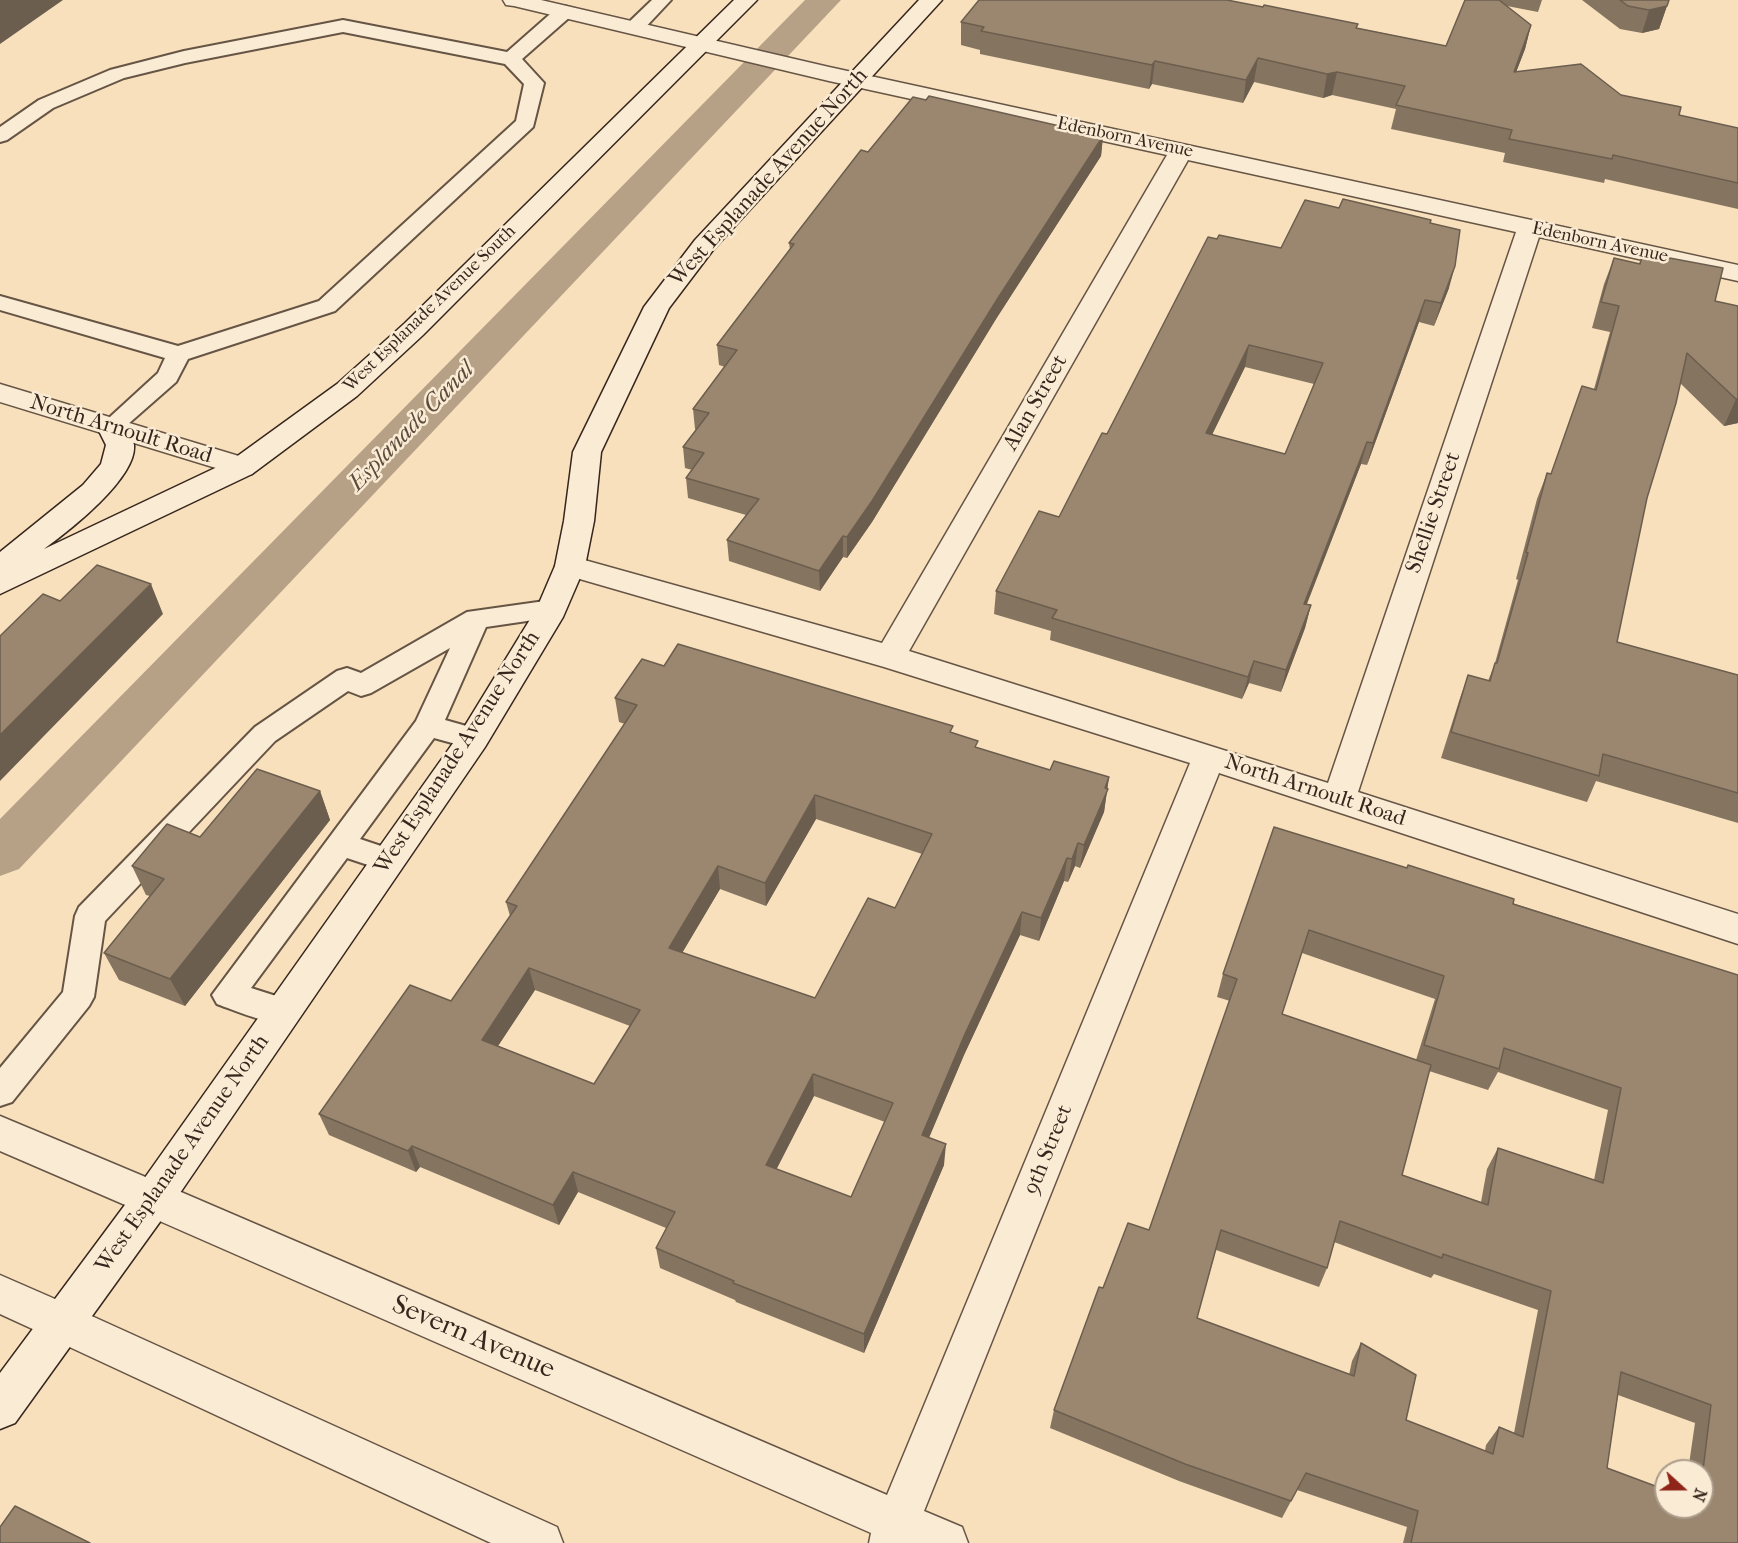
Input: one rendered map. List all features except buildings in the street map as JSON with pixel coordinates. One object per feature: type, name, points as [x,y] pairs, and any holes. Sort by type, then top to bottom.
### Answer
[{"type":"street","name":"Edenborn Avenue","points":[[513,0],[843,77],[1738,273]]},
{"type":"street","name":"West Esplanade Avenue South","points":[[0,583],[242,467],[347,390],[414,329],[746,0]]},
{"type":"street","name":"West Esplanade Avenue North","points":[[0,1408],[153,1199],[474,738],[552,609],[570,566],[579,521],[587,453],[657,307],[704,245],[843,77],[931,0]]},
{"type":"street","name":"Alan Street","points":[[890,657],[1182,150]]},
{"type":"street","name":"Shellie Street","points":[[1339,799],[1530,228]]},
{"type":"street","name":"North Arnoult Road","points":[[0,393],[242,467]]},
{"type":"street","points":[[0,567],[41,537],[93,492],[115,466],[120,445],[111,427]]},
{"type":"street","name":"North Arnoult Road","points":[[570,566],[890,657],[1209,757],[1738,929]]},
{"type":"street","name":"9th Street","points":[[894,1533],[1209,757]]},
{"type":"street","name":"Severn Avenue","points":[[0,1132],[894,1533],[946,1543]]},
{"type":"street","points":[[0,1294],[541,1543]]},
{"type":"lane","points":[[634,28],[662,0]]},
{"type":"lane","points":[[511,59],[564,12]]},
{"type":"lane","points":[[0,136],[46,104],[117,74],[184,57],[343,27],[511,59],[534,83],[526,123],[327,306],[178,354],[0,303]]},
{"type":"lane","points":[[111,427],[168,377],[178,354]]},
{"type":"lane","points":[[0,1092],[78,997],[90,916],[266,734],[347,678],[361,686],[476,619],[552,609]]},
{"type":"lane","points":[[284,1011],[228,995],[428,726],[475,621]]},
{"type":"lane","points":[[428,726],[474,738]]},
{"type":"lane","points":[[340,844],[389,860]]},
{"type":"waterway","name":"Esplanade Canal","points":[[0,854],[824,0]]}]
